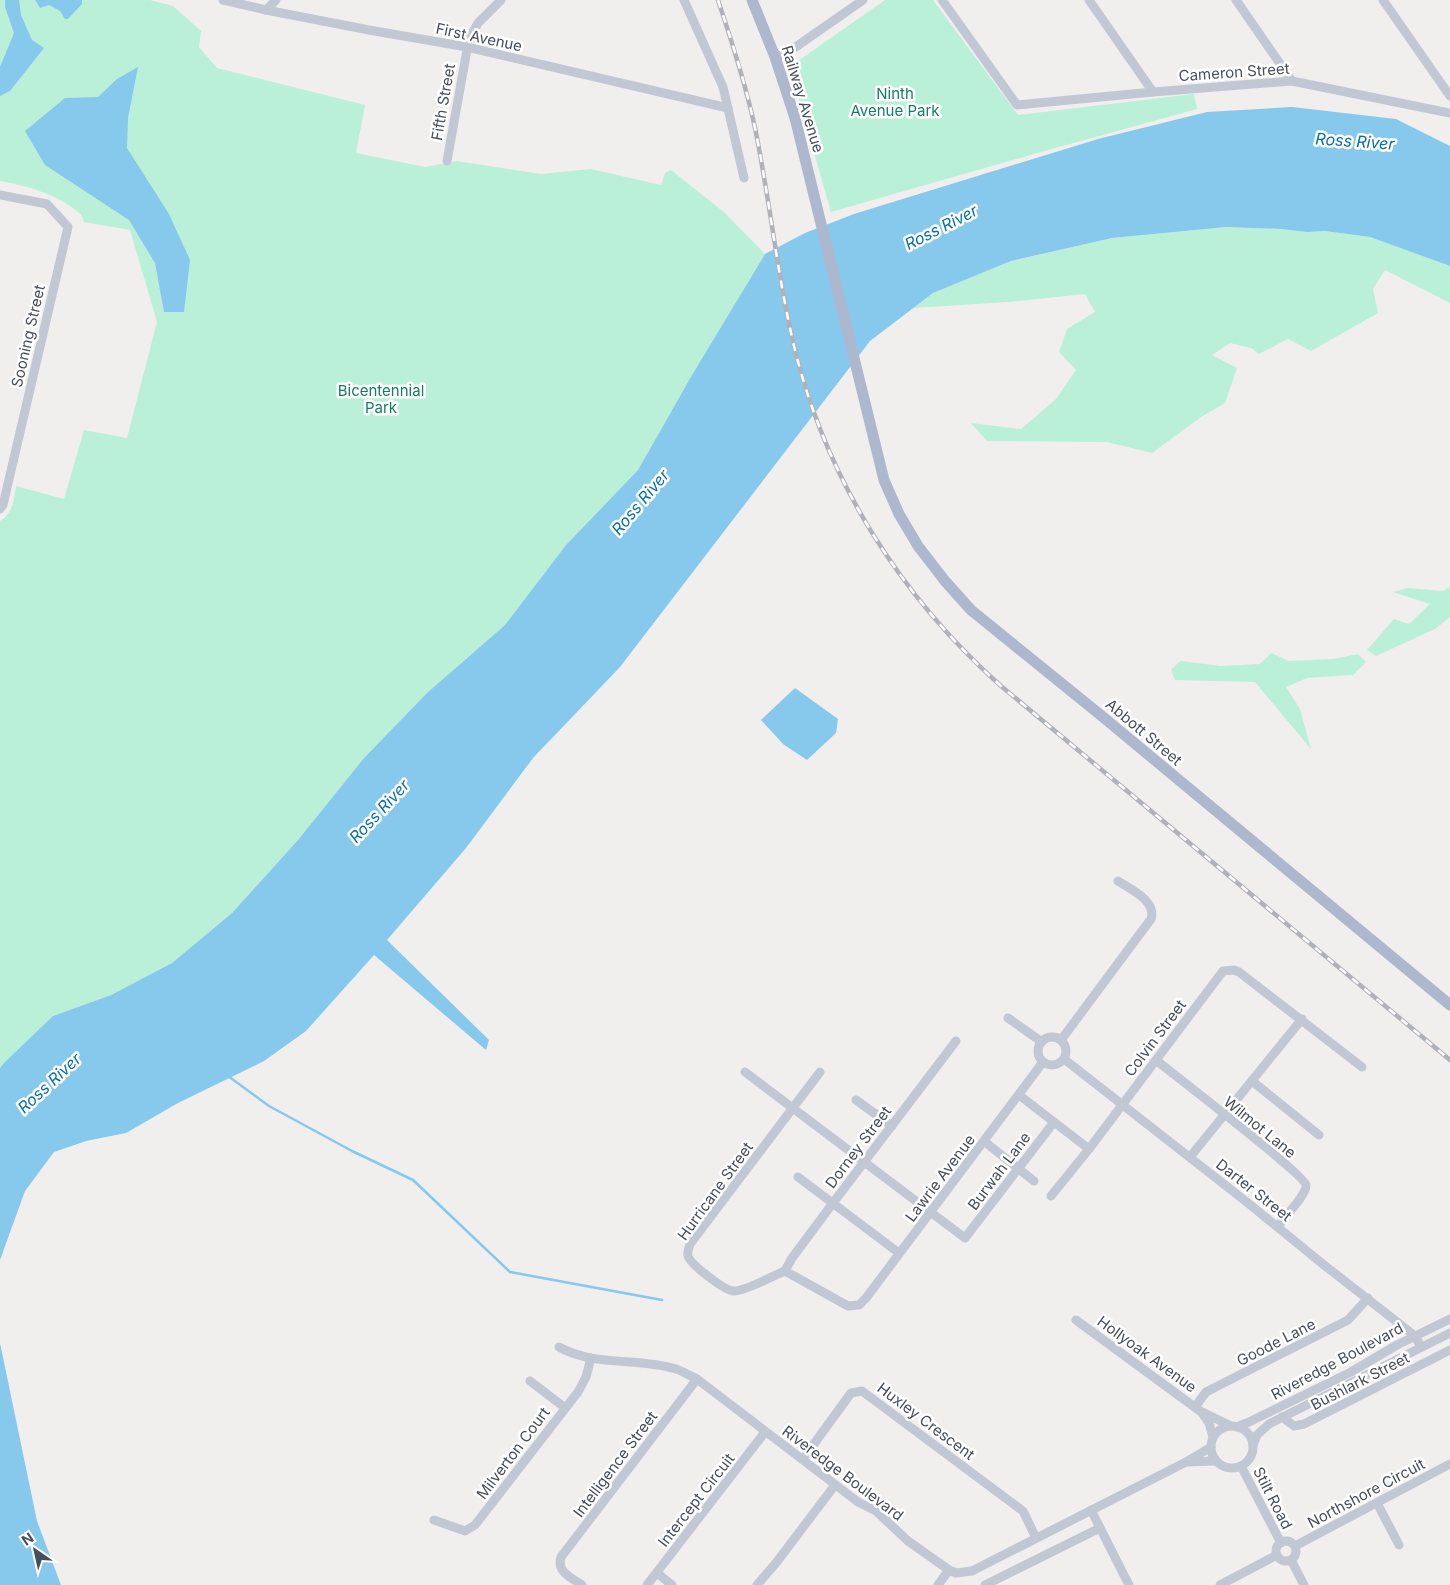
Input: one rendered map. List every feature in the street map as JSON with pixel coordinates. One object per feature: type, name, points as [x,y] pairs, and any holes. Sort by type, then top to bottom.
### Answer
[{"type":"main road","name":"Railway Avenue","points":[[752,0],[775,57],[795,118],[874,440]]},
{"type":"main road","name":"Abbott Street","points":[[874,440],[884,480],[904,522],[918,546],[971,610],[1450,1005]]},
{"type":"street","name":"First Avenue","points":[[223,0],[266,10],[468,47],[728,108]]},
{"type":"street","points":[[266,10],[276,0]]},
{"type":"street","name":"Fifth Street","points":[[447,161],[469,39],[473,30],[501,0]]},
{"type":"street","points":[[684,0],[723,87],[744,178]]},
{"type":"street","points":[[775,57],[788,53],[863,0]]},
{"type":"street","name":"Cameron Street","points":[[942,0],[1017,105],[1292,81],[1450,113]]},
{"type":"street","points":[[1089,0],[1153,92]]},
{"type":"street","points":[[1236,0],[1292,81]]},
{"type":"street","points":[[1382,0],[1450,96]]},
{"type":"street","name":"Sooning Street","points":[[0,195],[46,204],[68,227],[3,505],[0,509]]},
{"type":"street","points":[[1060,1040],[1151,919],[1152,910],[1148,903],[1118,881]]},
{"type":"street","name":"Colvin Street","points":[[1050,1196],[1090,1149],[1219,975],[1229,970],[1239,972],[1362,1067]]},
{"type":"street","points":[[1008,1018],[1042,1042]]},
{"type":"street","points":[[1190,1157],[1302,1019]]},
{"type":"street","points":[[1050,1037],[1060,1040],[1066,1050],[1064,1059],[1057,1065],[1047,1065],[1043,1062],[1038,1055],[1042,1042],[1050,1037]]},
{"type":"street","name":"Dorney Street","points":[[786,1271],[792,1258],[956,1042]]},
{"type":"street","name":"Darter Street","points":[[1064,1059],[1416,1336],[1422,1347]]},
{"type":"street","name":"Wilmot Lane","points":[[1156,1060],[1304,1180],[1306,1186],[1304,1193],[1278,1226]]},
{"type":"street","name":"Lawrie Avenue","points":[[786,1271],[843,1304],[852,1307],[856,1306],[866,1298],[985,1142],[1043,1062]]},
{"type":"street","points":[[745,1072],[931,1212]]},
{"type":"street","points":[[793,1108],[820,1072]]},
{"type":"street","points":[[1252,1081],[1319,1135]]},
{"type":"street","points":[[1019,1096],[1090,1149]]},
{"type":"street","points":[[856,1100],[892,1126]]},
{"type":"street","name":"Hurricane Street","points":[[786,1271],[741,1289],[729,1290],[693,1264],[688,1254],[690,1244],[793,1108]]},
{"type":"street","name":"Burwah Lane","points":[[931,1212],[965,1238],[1054,1122]]},
{"type":"street","points":[[985,1142],[1034,1181]]},
{"type":"street","points":[[798,1177],[899,1254]]},
{"type":"street","name":"Goode Lane","points":[[1197,1409],[1206,1392],[1348,1320],[1368,1298]]},
{"type":"street","name":"Riveredge Boulevard","points":[[1234,1426],[1350,1372],[1450,1319]]},
{"type":"street","name":"Hollyoak Avenue","points":[[1076,1320],[1197,1409]]},
{"type":"street","name":"Riveredge Boulevard","points":[[1253,1445],[1262,1429],[1282,1417],[1450,1333]]},
{"type":"street","name":"Riveredge Boulevard","points":[[559,1347],[575,1355],[591,1358],[645,1363],[678,1369],[697,1380],[858,1502],[876,1511],[908,1541],[949,1570]]},
{"type":"street","name":"Bushlark Street","points":[[1282,1417],[1294,1426],[1304,1424],[1450,1350]]},
{"type":"street","name":"Milverton Court","points":[[434,1520],[465,1531],[475,1525],[582,1384],[591,1358]]},
{"type":"street","name":"Intelligence Street","points":[[582,1585],[567,1575],[560,1566],[562,1557],[697,1380]]},
{"type":"street","points":[[530,1381],[564,1407]]},
{"type":"street","name":"Huxley Crescent","points":[[803,1459],[851,1394],[862,1391],[1023,1511],[1036,1538]]},
{"type":"street","points":[[1197,1409],[1234,1426],[1248,1433],[1253,1445],[1250,1458],[1241,1466],[1231,1468],[1220,1465],[1216,1461],[1211,1447],[1218,1431],[1234,1426]]},
{"type":"street","points":[[1197,1409],[1209,1423],[1214,1437]]},
{"type":"street","name":"Intercept Circuit","points":[[648,1585],[765,1432]]},
{"type":"street","points":[[938,1585],[949,1570],[956,1573],[972,1571],[1186,1462],[1211,1447]]},
{"type":"street","points":[[1186,1462],[1216,1461]]},
{"type":"street","name":"Northshore Circuit","points":[[1295,1546],[1450,1464]]},
{"type":"street","name":"Stilt Road","points":[[1241,1466],[1281,1543]]},
{"type":"street","points":[[756,1585],[776,1563],[835,1485]]},
{"type":"street","points":[[1376,1503],[1399,1545]]},
{"type":"street","points":[[1091,1510],[1129,1585]]},
{"type":"street","points":[[985,1585],[1100,1528]]},
{"type":"street","points":[[1277,1555],[1277,1547],[1287,1541],[1295,1546],[1295,1555],[1291,1560]]},
{"type":"street","points":[[1277,1555],[1283,1560],[1291,1560]]},
{"type":"street","points":[[1220,1585],[1277,1555]]},
{"type":"street","points":[[1291,1560],[1304,1585]]},
{"type":"street","points":[[656,1573],[672,1585]]},
{"type":"green space","name":"Bicentennial Park","points":[[0,0],[150,0],[173,6],[201,31],[199,47],[217,68],[365,105],[356,153],[425,167],[457,161],[541,174],[591,169],[661,185],[665,173],[671,170],[725,213],[765,254],[692,375],[638,470],[566,545],[505,625],[427,693],[364,758],[298,840],[232,913],[172,963],[111,995],[53,1016],[0,1068],[0,521],[10,510],[16,486],[64,499],[84,430],[127,438],[157,322],[130,230],[84,222],[79,213],[52,196],[31,188],[0,181]]},
{"type":"green space","name":"Ninth Avenue Park","points":[[885,0],[933,0],[1018,115],[1194,94],[1197,109],[831,212],[792,76],[795,63]]},
{"type":"green space","points":[[1226,227],[1307,232],[1325,231],[1370,237],[1450,266],[1450,303],[1385,270],[1373,289],[1378,313],[1311,351],[1288,339],[1259,354],[1251,348],[1230,343],[1212,355],[1237,368],[1225,403],[1201,417],[1152,453],[1107,442],[987,441],[971,423],[1021,429],[1056,399],[1076,370],[1059,352],[1067,329],[1095,312],[1085,294],[1008,302],[913,308],[933,293],[1011,261],[1112,238]]},
{"type":"green space","points":[[1450,587],[1450,617],[1435,629],[1376,656],[1367,650],[1394,619],[1409,624],[1430,604],[1393,592],[1408,588],[1443,591]]},
{"type":"green space","points":[[1271,653],[1289,661],[1333,659],[1358,654],[1366,662],[1353,675],[1307,678],[1286,687],[1300,709],[1311,749],[1255,682],[1175,680],[1171,670],[1180,661],[1221,666],[1260,664]]},
{"type":"water","points":[[5,0],[19,0],[21,15],[32,40],[44,48],[10,91],[0,96],[0,67],[14,33],[5,7]]},
{"type":"water","points":[[35,0],[82,0],[82,4],[68,19],[65,19],[60,11],[49,5],[40,8]]},
{"type":"water","points":[[138,67],[128,118],[127,148],[169,214],[190,260],[184,312],[164,312],[155,263],[129,220],[45,165],[25,131],[65,98],[98,97],[117,79]]},
{"type":"water","name":"Ross River","points":[[1292,107],[1396,119],[1450,146],[1450,266],[1370,237],[1325,231],[1307,232],[1226,227],[1112,238],[1011,261],[933,293],[870,341],[620,667],[533,758],[466,848],[387,940],[489,1040],[486,1050],[374,955],[306,1031],[264,1061],[178,1103],[126,1133],[86,1141],[54,1152],[25,1191],[0,1260],[0,1068],[53,1016],[111,995],[172,963],[232,913],[298,840],[364,758],[427,693],[505,625],[566,545],[638,470],[692,375],[765,254],[805,233],[854,214],[1098,139],[1207,112]]},
{"type":"water","points":[[795,688],[838,719],[836,733],[807,760],[783,744],[761,720]]},
{"type":"water","points":[[0,1343],[37,1521],[61,1585],[0,1585]]},
{"type":"waterway","points":[[228,1076],[269,1106],[352,1151],[413,1180],[510,1272],[662,1300]]},
{"type":"railway","points":[[718,0],[751,112],[788,319],[808,395],[826,443],[847,488],[872,532],[900,574],[931,614],[964,651],[1001,686],[1450,1060]]}]
